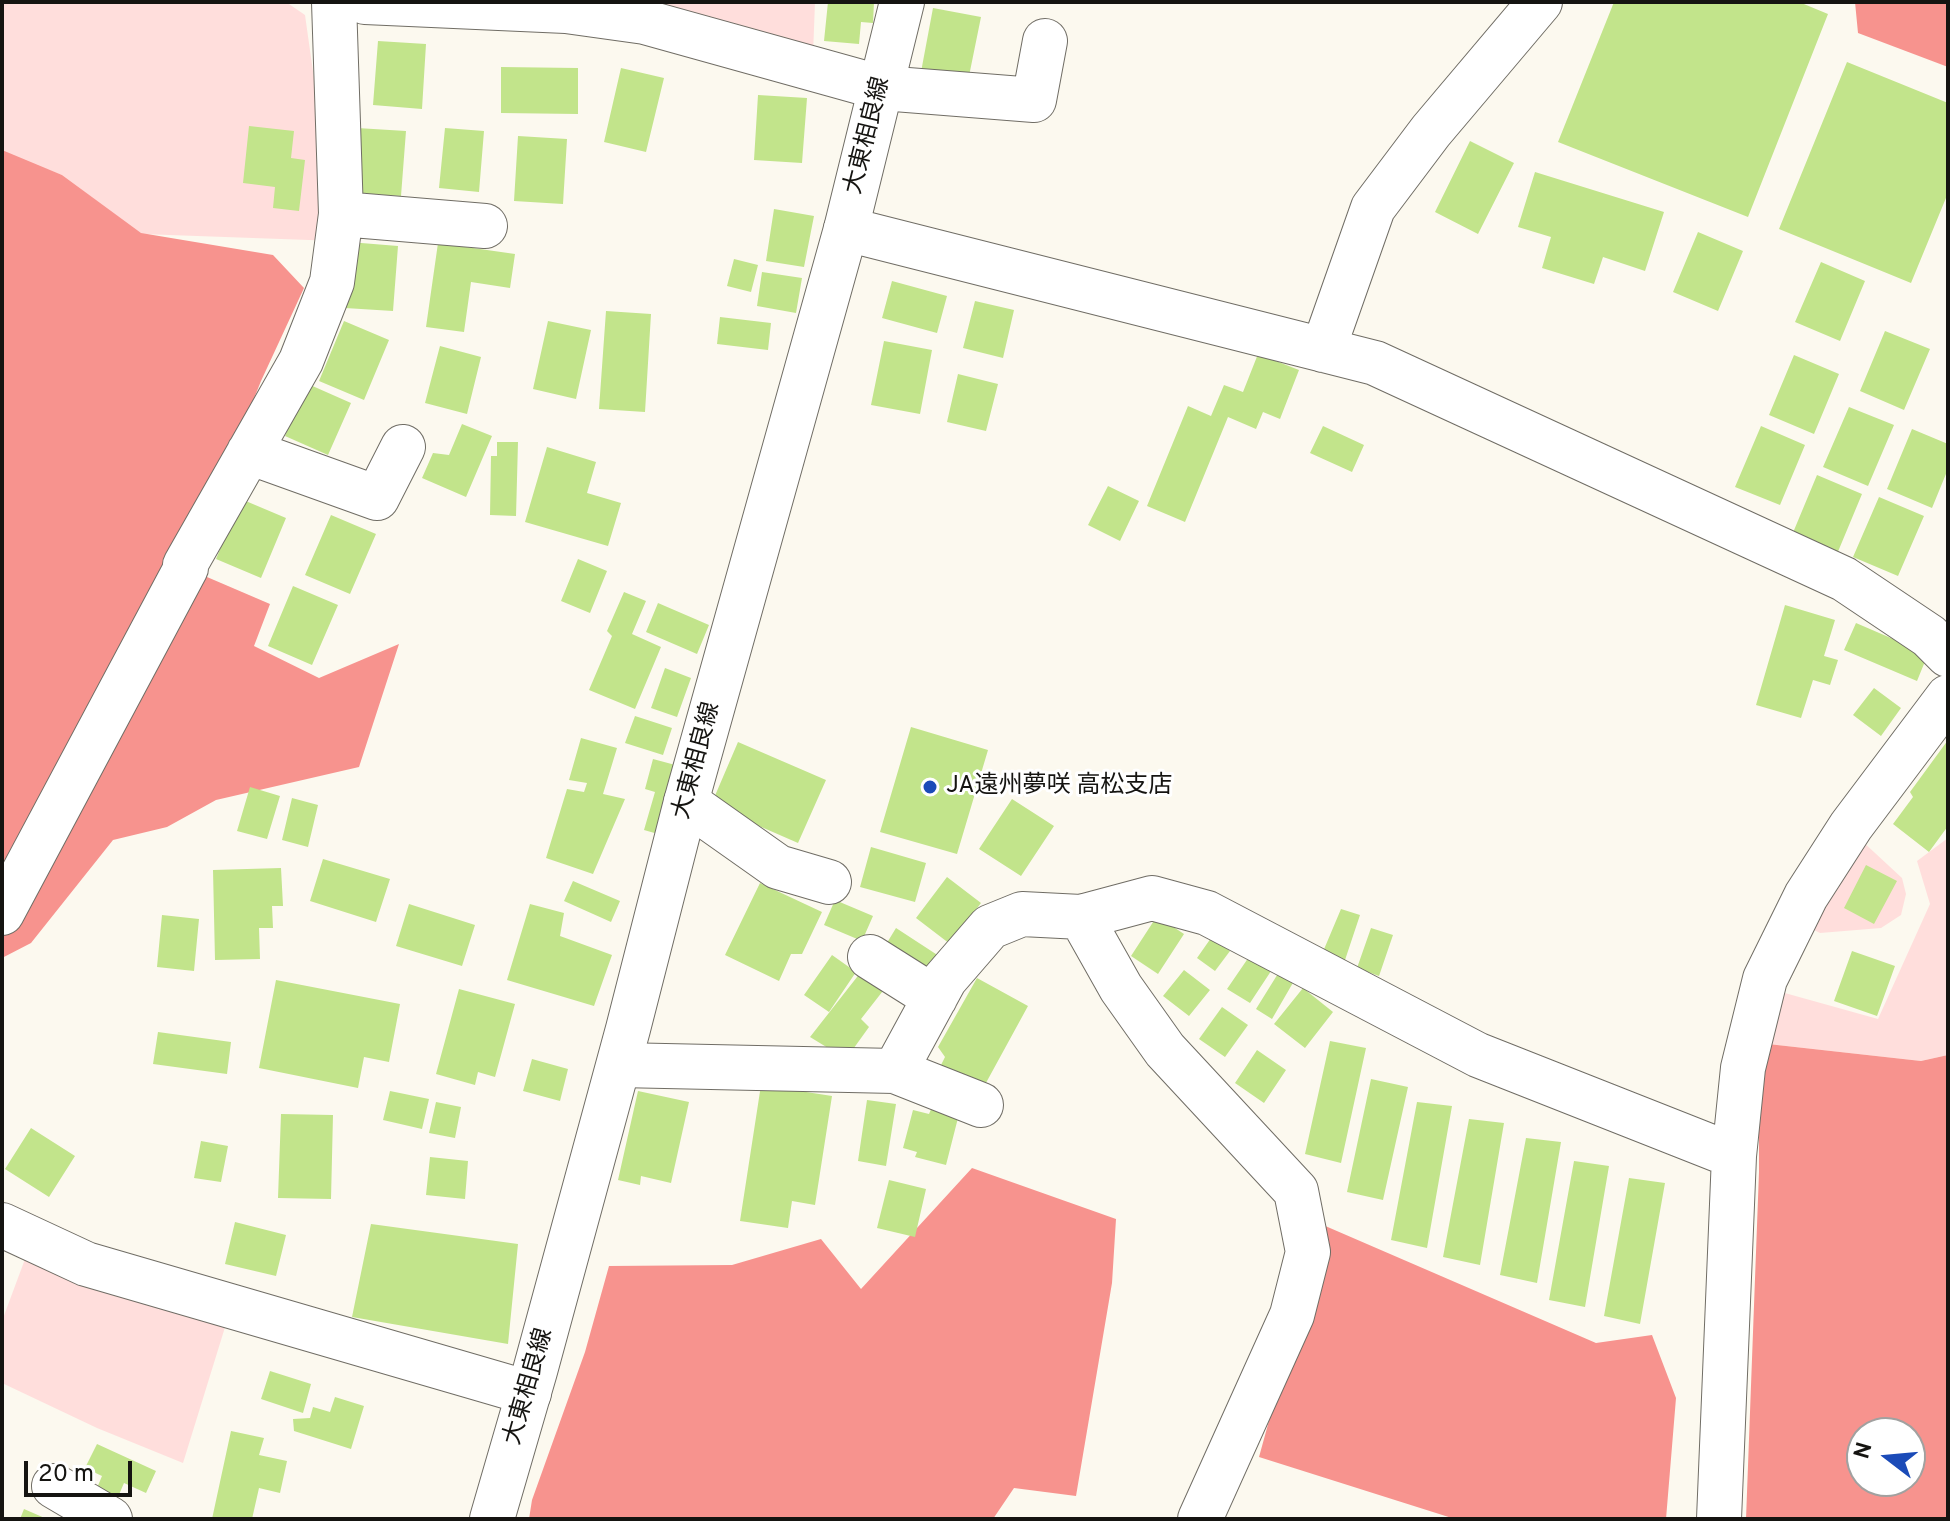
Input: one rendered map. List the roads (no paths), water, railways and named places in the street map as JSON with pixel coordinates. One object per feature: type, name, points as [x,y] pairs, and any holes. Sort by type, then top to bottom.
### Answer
[{"type":"street","points":[[2,913],[185,565],[301,361],[332,282],[341,214],[334,2]]},
{"type":"street","points":[[365,2],[566,11],[645,22],[882,88],[1034,100],[1045,41]]},
{"type":"street","name":"大東相良線","points":[[492,1519],[619,1065],[686,802],[846,229],[902,2]]},
{"type":"street","points":[[1323,350],[1373,208],[1431,131],[1540,2]]},
{"type":"street","points":[[341,214],[485,226]]},
{"type":"street","points":[[846,229],[1375,363],[1844,579],[1929,636],[1948,655]]},
{"type":"street","points":[[249,452],[377,498],[403,447]]},
{"type":"street","points":[[1719,1519],[1734,1156],[1743,1068],[1765,979],[1813,884],[1851,826],[1948,697]]},
{"type":"street","points":[[686,802],[778,867],[829,882]]},
{"type":"street","points":[[895,1071],[945,979],[990,927],[1022,914],[1081,917],[1152,898],[1207,913],[1478,1055],[1734,1156]]},
{"type":"street","points":[[1081,917],[1121,988],[1165,1050],[1296,1191],[1299,1206],[1308,1252],[1292,1315],[1200,1519]]},
{"type":"street","points":[[870,957],[935,998]]},
{"type":"street","points":[[619,1065],[895,1071],[981,1105]]},
{"type":"street","points":[[2,1225],[86,1264],[529,1393]]},
{"type":"street","points":[[54,1486],[110,1519]]},
{"type":"place","name":"JA遠州夢咲 高松支店","points":[[930,787]]}]
